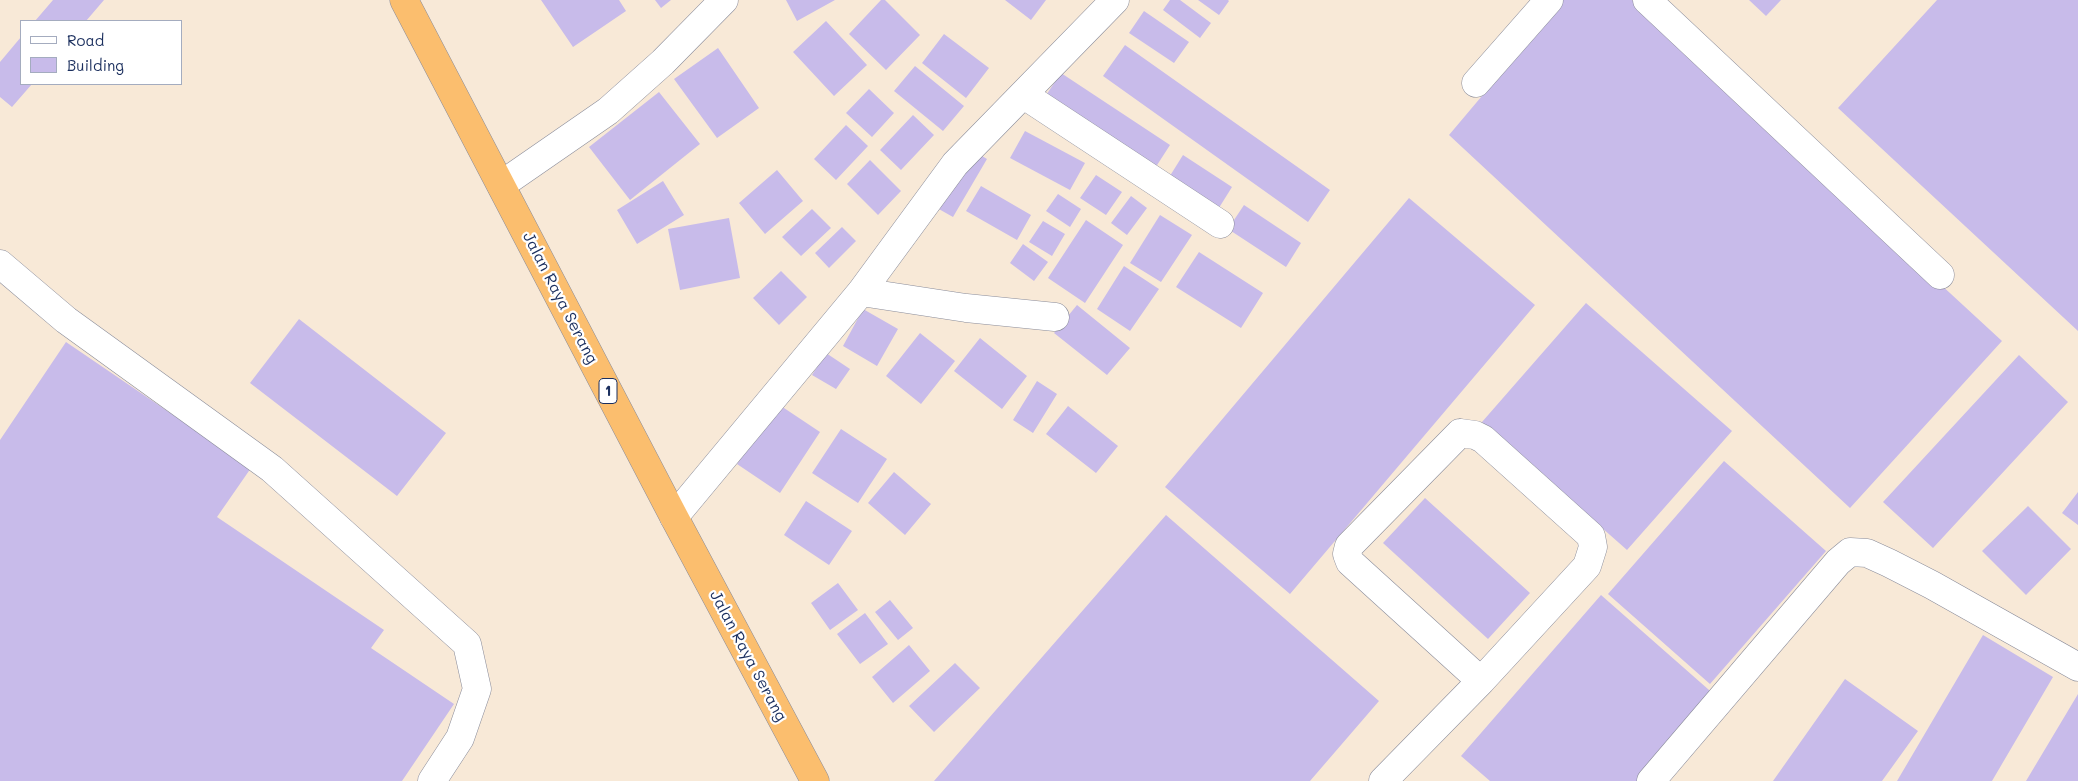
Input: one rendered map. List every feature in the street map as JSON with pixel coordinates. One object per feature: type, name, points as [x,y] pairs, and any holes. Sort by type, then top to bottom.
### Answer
[{"type":"highway","name":"Jalan Raya Serang","points":[[404,0],[674,517],[815,781]]},
{"type":"street","points":[[501,185],[608,111],[663,62],[724,0]]},
{"type":"street","points":[[674,517],[861,292],[955,164],[1115,0]]},
{"type":"street","points":[[1476,83],[1549,0]]},
{"type":"street","points":[[1647,0],[1940,275]]},
{"type":"street","points":[[1024,95],[1220,224]]},
{"type":"street","points":[[0,264],[66,320],[272,469],[466,644],[477,689],[460,738],[432,781]]},
{"type":"street","points":[[861,292],[966,308],[1055,317]]},
{"type":"street","points":[[1383,781],[1481,681],[1587,566],[1593,548],[1591,536],[1483,439],[1475,435],[1460,433],[1349,546],[1347,554],[1350,562],[1481,681]]},
{"type":"street","points":[[1651,781],[1838,562],[1850,552],[1867,553],[1890,563],[2078,667]]},
{"type":"building","points":[[53,0],[104,0],[87,20],[36,20]]},
{"type":"building","points":[[541,0],[619,0],[626,11],[573,47]]},
{"type":"building","points":[[655,0],[671,0],[661,8]]},
{"type":"building","points":[[786,0],[835,0],[797,21]]},
{"type":"building","points":[[881,0],[885,0],[920,35],[886,70],[849,34]]},
{"type":"building","points":[[1005,0],[1046,0],[1031,20]]},
{"type":"building","points":[[1170,0],[1180,0],[1211,23],[1200,38],[1163,10]]},
{"type":"building","points":[[1198,0],[1228,0],[1229,1],[1219,15]]},
{"type":"building","points":[[1563,0],[1632,0],[2002,341],[1850,508],[1449,135]]},
{"type":"building","points":[[1749,0],[1781,0],[1766,16]]},
{"type":"building","points":[[1937,0],[2078,0],[2078,331],[1838,108]]},
{"type":"building","points":[[1144,11],[1189,42],[1174,63],[1129,33]]},
{"type":"building","points":[[826,21],[867,65],[834,96],[793,52]]},
{"type":"building","points":[[944,34],[989,68],[966,98],[922,63]]},
{"type":"building","points":[[20,38],[20,85],[31,85],[12,107],[0,97],[0,62]]},
{"type":"building","points":[[1125,45],[1330,190],[1308,222],[1103,76]]},
{"type":"building","points":[[718,48],[759,108],[717,138],[674,79]]},
{"type":"building","points":[[915,66],[964,106],[943,131],[894,91]]},
{"type":"building","points":[[1061,73],[1170,145],[1150,176],[1040,104]]},
{"type":"building","points":[[869,89],[894,113],[872,137],[846,113]]},
{"type":"building","points":[[659,92],[700,144],[630,200],[589,147]]},
{"type":"building","points":[[913,115],[934,135],[901,170],[880,150]]},
{"type":"building","points":[[846,125],[868,146],[836,180],[814,159]]},
{"type":"building","points":[[1025,131],[1085,163],[1070,190],[1010,158]]},
{"type":"building","points":[[972,150],[987,159],[953,217],[937,208]]},
{"type":"building","points":[[1183,155],[1232,187],[1217,211],[1168,179]]},
{"type":"building","points":[[870,160],[901,191],[878,215],[847,184]]},
{"type":"building","points":[[777,170],[803,201],[765,234],[739,203]]},
{"type":"building","points":[[1096,175],[1122,192],[1106,215],[1080,198]]},
{"type":"building","points":[[663,181],[684,215],[637,244],[617,210]]},
{"type":"building","points":[[981,186],[1031,215],[1017,240],[966,211]]},
{"type":"building","points":[[1058,194],[1081,209],[1070,227],[1046,211]]},
{"type":"building","points":[[1131,196],[1147,208],[1127,235],[1111,223]]},
{"type":"building","points":[[1409,198],[1535,305],[1290,594],[1165,487]]},
{"type":"building","points":[[1244,205],[1301,243],[1286,267],[1228,229]]},
{"type":"building","points":[[812,209],[831,228],[801,256],[782,237]]},
{"type":"building","points":[[1160,215],[1192,235],[1161,282],[1130,263]]},
{"type":"building","points":[[729,218],[740,278],[680,290],[668,229]]},
{"type":"building","points":[[1086,220],[1123,245],[1085,303],[1048,278]]},
{"type":"building","points":[[1043,221],[1065,234],[1052,256],[1029,242]]},
{"type":"building","points":[[842,227],[856,241],[829,268],[815,253]]},
{"type":"building","points":[[1023,244],[1048,262],[1034,281],[1010,263]]},
{"type":"building","points":[[1199,252],[1263,293],[1241,328],[1176,287]]},
{"type":"building","points":[[1124,266],[1159,289],[1130,331],[1097,309]]},
{"type":"building","points":[[781,271],[807,297],[779,325],[753,298]]},
{"type":"building","points":[[1586,303],[1732,431],[1627,550],[1482,422]]},
{"type":"building","points":[[1077,305],[1130,348],[1107,375],[1054,333]]},
{"type":"building","points":[[863,309],[898,329],[877,366],[843,346]]},
{"type":"building","points":[[299,319],[446,433],[397,496],[250,383]]},
{"type":"building","points":[[920,333],[955,361],[921,404],[886,376]]},
{"type":"building","points":[[980,338],[1027,376],[1002,409],[954,371]]},
{"type":"building","points":[[66,342],[251,468],[217,517],[384,630],[371,648],[454,704],[402,781],[0,781],[0,440]]},
{"type":"building","points":[[826,353],[850,369],[836,389],[812,375]]},
{"type":"building","points":[[2019,355],[2068,402],[1933,548],[1883,502]]},
{"type":"building","points":[[1037,381],[1057,394],[1033,433],[1013,420]]},
{"type":"building","points":[[778,404],[820,432],[780,493],[737,464]]},
{"type":"building","points":[[1068,406],[1118,446],[1096,473],[1046,434]]},
{"type":"building","points":[[841,429],[887,459],[858,503],[812,473]]},
{"type":"building","points":[[1724,461],[1826,551],[1710,684],[1608,594]]},
{"type":"building","points":[[894,472],[931,504],[905,535],[868,503]]},
{"type":"building","points":[[2078,492],[2078,525],[2062,513]]},
{"type":"building","points":[[1425,498],[1530,593],[1488,639],[1383,543]]},
{"type":"building","points":[[806,501],[852,531],[829,565],[784,535]]},
{"type":"building","points":[[2028,506],[2071,549],[2026,595],[1982,551]]},
{"type":"building","points":[[1166,515],[1379,701],[1310,781],[934,781]]},
{"type":"building","points":[[838,583],[858,610],[830,630],[811,603]]},
{"type":"building","points":[[1601,595],[1717,697],[1645,781],[1490,781],[1461,756]]},
{"type":"building","points":[[890,600],[913,628],[898,640],[875,612]]},
{"type":"building","points":[[865,613],[888,644],[860,664],[837,634]]},
{"type":"building","points":[[1983,635],[2053,677],[1992,781],[1897,781]]},
{"type":"building","points":[[909,645],[930,671],[893,703],[872,677]]},
{"type":"building","points":[[955,663],[980,688],[934,732],[909,706]]},
{"type":"building","points":[[1845,679],[1918,731],[1882,781],[1773,781]]},
{"type":"building","points":[[2078,694],[2078,781],[2026,781]]}]
